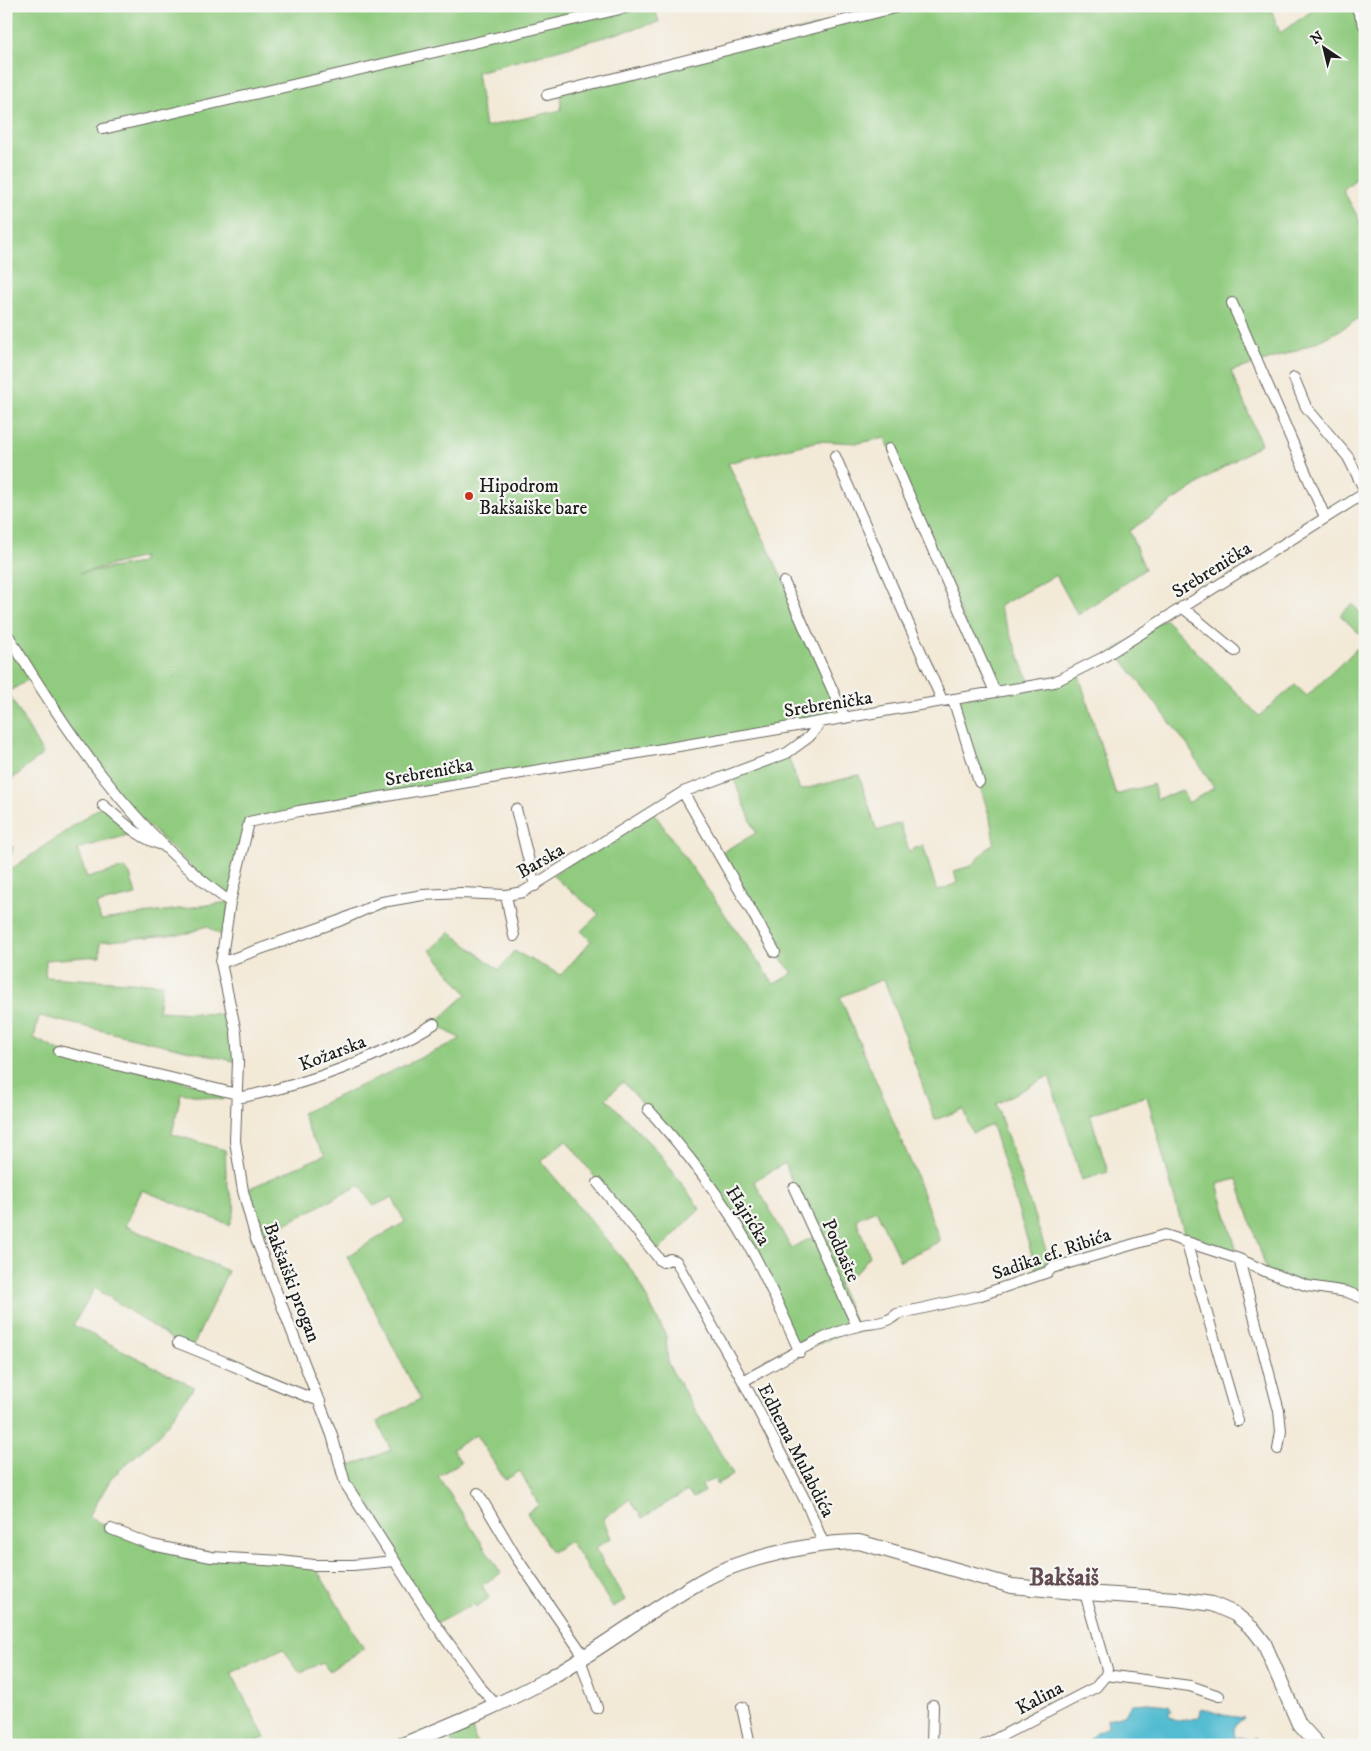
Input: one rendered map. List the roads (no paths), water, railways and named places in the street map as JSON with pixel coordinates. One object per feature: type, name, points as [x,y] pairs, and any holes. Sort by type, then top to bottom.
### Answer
[{"type":"street","points":[[103,130],[633,6]]},
{"type":"street","points":[[547,95],[902,6]]},
{"type":"street","points":[[1356,6],[1365,27]]},
{"type":"street","points":[[1232,303],[1326,517]]},
{"type":"street","points":[[1294,378],[1306,407],[1348,457],[1365,492]]},
{"type":"street","points":[[889,450],[995,692]]},
{"type":"street","points":[[835,456],[948,699],[979,782]]},
{"type":"street","name":"Srebrenička","points":[[249,822],[299,810],[1054,682],[1078,672],[1365,492]]},
{"type":"street","points":[[784,582],[845,718]]},
{"type":"street","points":[[1182,607],[1235,651]]},
{"type":"street","points":[[6,632],[94,767],[119,798],[189,870],[230,902]]},
{"type":"street","name":"Barska","points":[[221,963],[339,921],[382,902],[403,898],[452,894],[506,895],[535,886],[684,792],[787,753],[809,737],[820,722]]},
{"type":"street","points":[[684,792],[775,952]]},
{"type":"street","points":[[103,805],[136,833],[150,842],[166,847]]},
{"type":"street","points":[[516,809],[535,886]]},
{"type":"street","name":"Bakšaiški progan","points":[[249,822],[230,902],[221,963],[236,1032],[237,1096],[235,1141],[243,1191],[256,1239],[267,1272],[320,1400],[345,1483],[394,1561],[460,1659],[496,1706]]},
{"type":"street","points":[[506,895],[514,936]]},
{"type":"street","name":"Kožarska","points":[[237,1096],[279,1090],[366,1060],[434,1024]]},
{"type":"street","points":[[59,1051],[237,1096]]},
{"type":"street","name":"Hajrićka","points":[[648,1109],[689,1154],[739,1230],[759,1265],[800,1352]]},
{"type":"street","points":[[598,1183],[660,1260],[663,1262],[670,1259],[676,1261],[743,1381]]},
{"type":"street","name":"Podbašte","points":[[794,1188],[856,1326]]},
{"type":"street","name":"Sadika ef. Ribića","points":[[753,1376],[856,1326],[890,1321],[897,1314],[978,1296],[1048,1272],[1052,1268],[1156,1237],[1173,1236],[1308,1286],[1347,1292],[1365,1299]]},
{"type":"street","points":[[1186,1241],[1238,1421]]},
{"type":"street","points":[[1239,1259],[1279,1411],[1280,1431],[1278,1449]]},
{"type":"street","points":[[178,1343],[214,1356],[272,1384],[320,1400]]},
{"type":"street","name":"Edhema Mulabdića","points":[[753,1376],[743,1381],[807,1504],[824,1545]]},
{"type":"street","points":[[478,1493],[516,1557],[582,1658],[598,1708]]},
{"type":"street","points":[[111,1529],[152,1545],[211,1557],[314,1565],[353,1565],[394,1561]]},
{"type":"street","points":[[402,1745],[496,1706],[545,1680],[706,1578],[750,1561],[841,1542],[870,1544],[1012,1586],[1085,1594],[1177,1599],[1212,1604],[1235,1614],[1254,1630],[1264,1643],[1299,1724],[1318,1745]]},
{"type":"street","points":[[1085,1594],[1107,1668],[1106,1675],[1190,1686],[1219,1696]]},
{"type":"street","name":"Kalina","points":[[984,1745],[1096,1687],[1106,1675]]},
{"type":"street","points":[[932,1704],[932,1745]]},
{"type":"street","points":[[742,1707],[750,1745]]},
{"type":"water","points":[[1132,1704],[1169,1705],[1171,1710],[1168,1715],[1179,1720],[1188,1720],[1200,1716],[1201,1708],[1223,1715],[1244,1718],[1235,1726],[1235,1737],[1248,1740],[1255,1738],[1267,1745],[1086,1745],[1096,1732],[1108,1727],[1107,1719],[1124,1715]]},
{"type":"place","name":"Hipodrom Bakšaiške bare","points":[[469,496]]},
{"type":"district","name":"Bakšaiš","points":[[1064,1577]]}]
